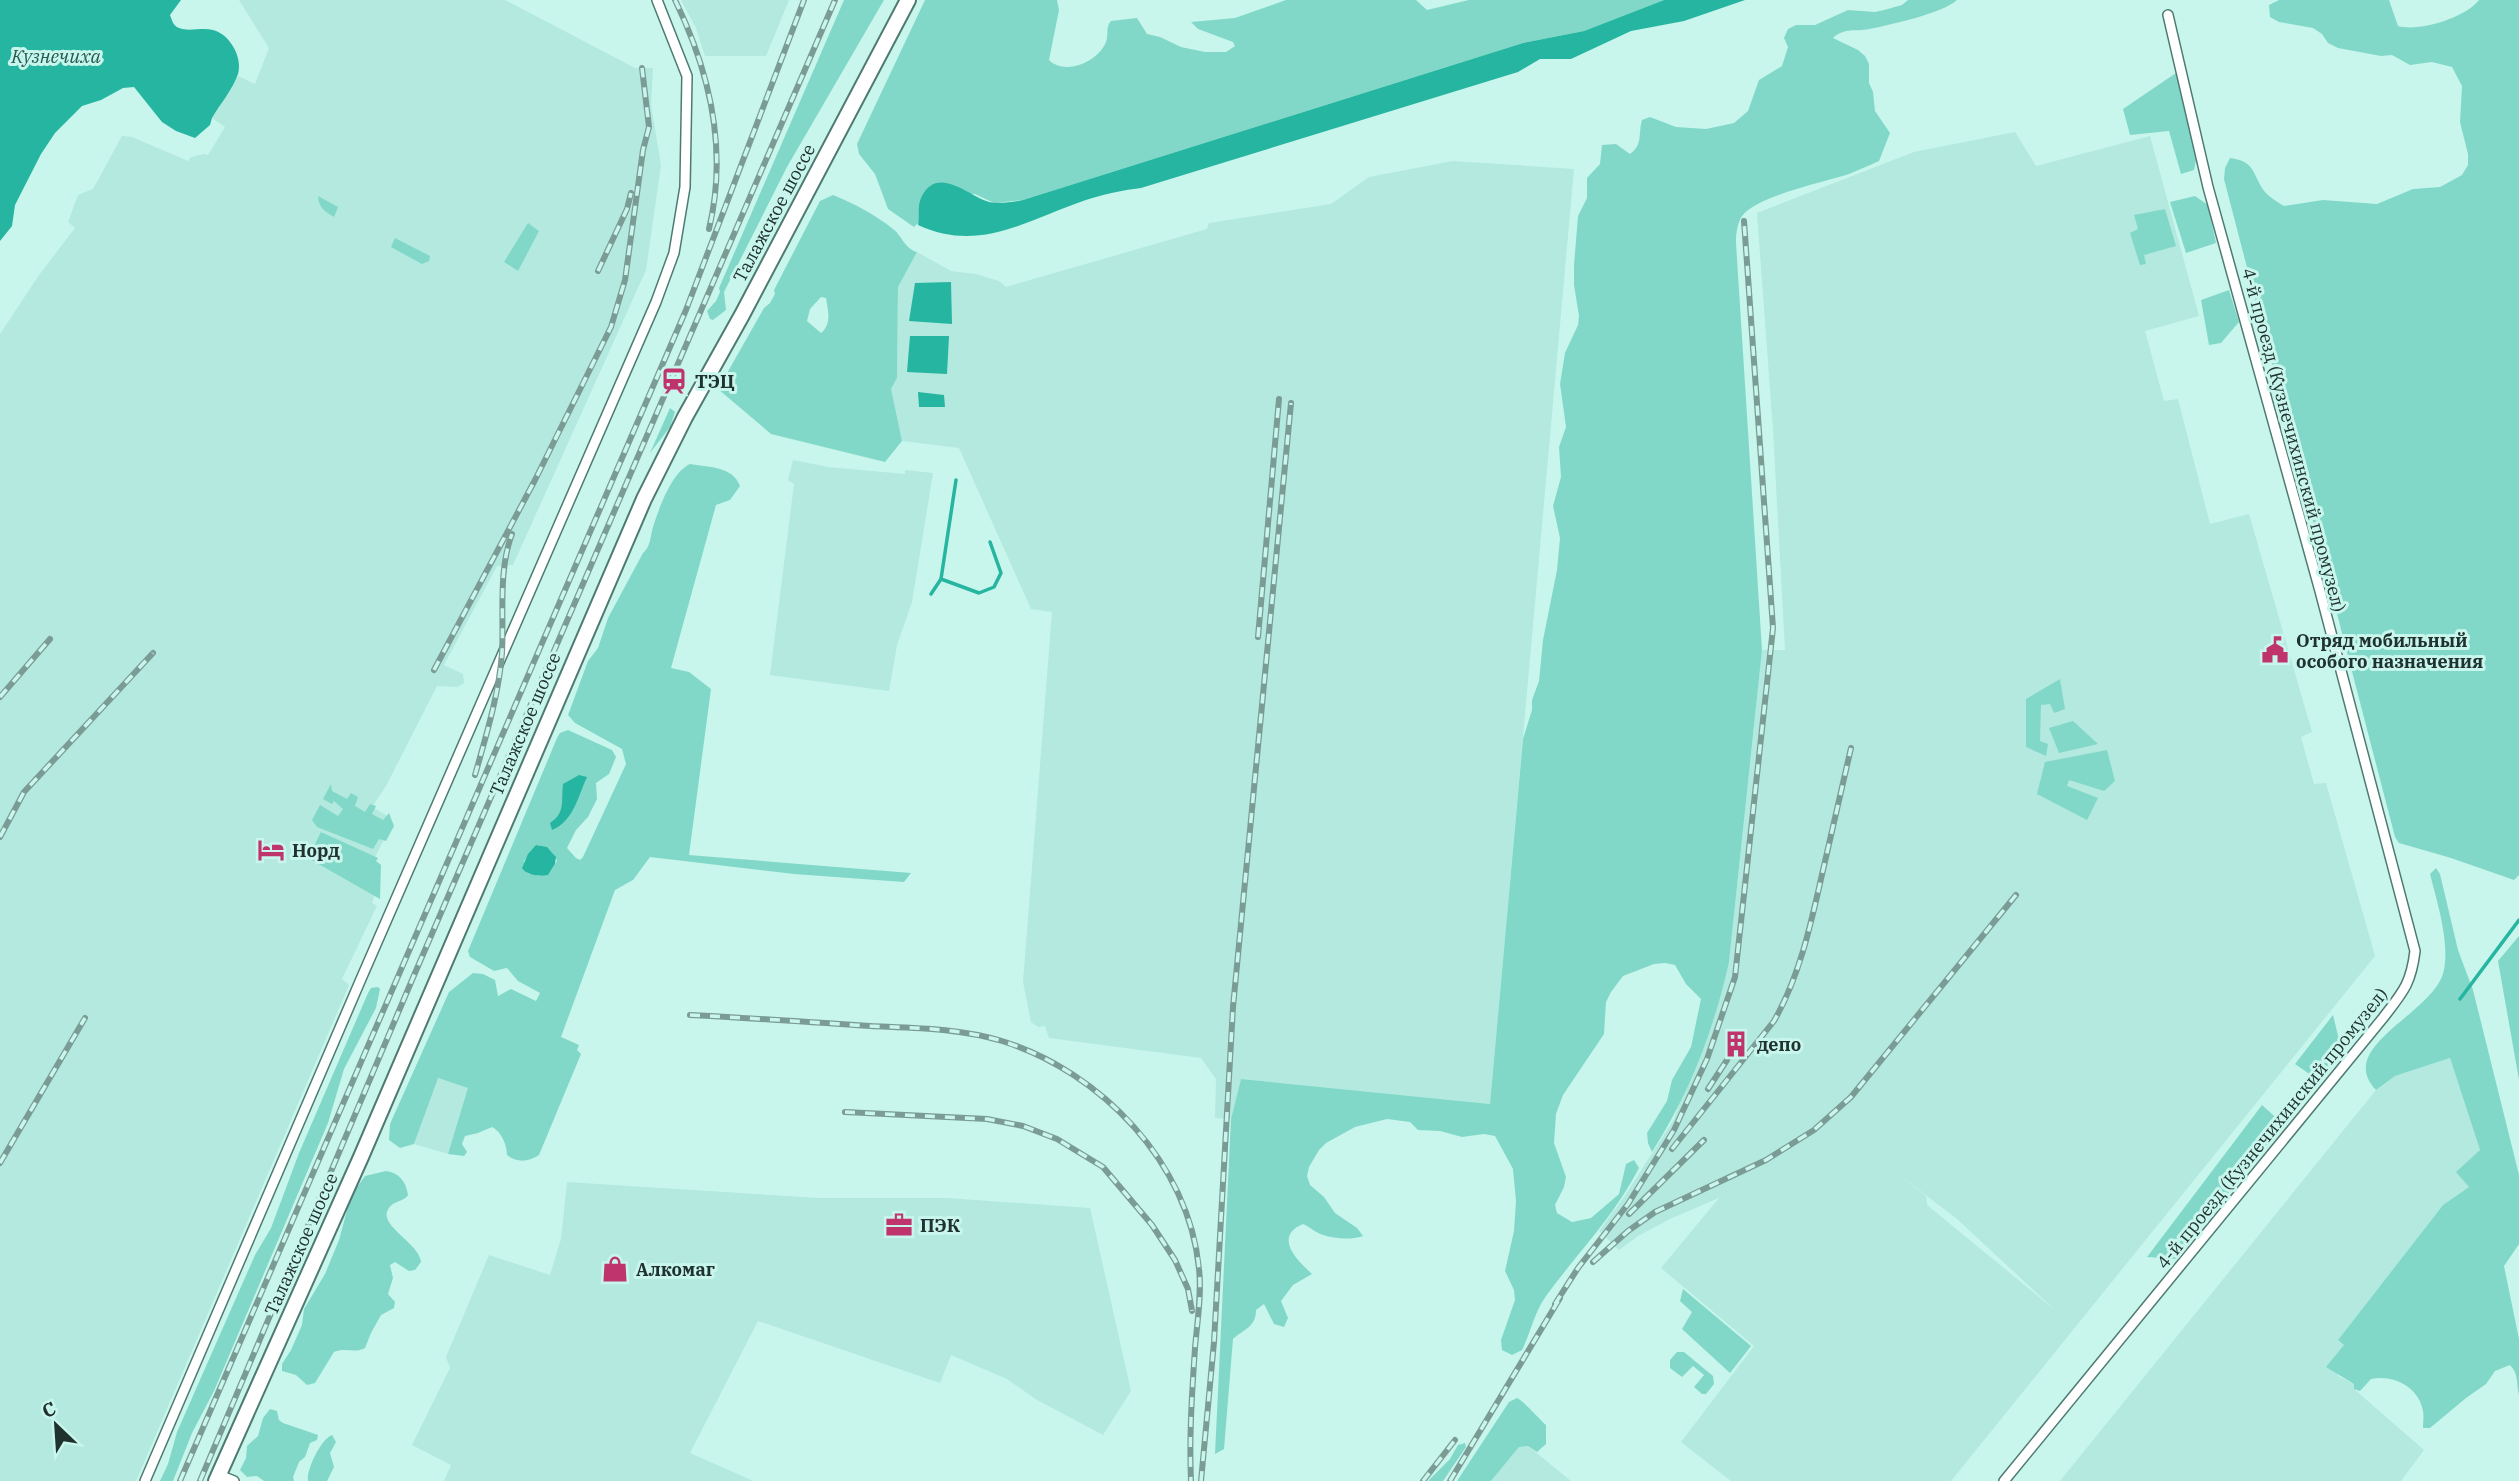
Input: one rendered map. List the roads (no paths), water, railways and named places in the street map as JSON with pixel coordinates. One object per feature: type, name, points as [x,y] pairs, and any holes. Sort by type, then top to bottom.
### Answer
[{"type":"main road","name":"Талажское шоссе","points":[[218,1478],[361,1157],[644,499],[685,417],[908,0]]},
{"type":"street","points":[[145,1481],[656,302],[674,253],[685,187],[687,76],[657,0]]},
{"type":"street","name":"4-й проезд (Кузнечихинский промузел)","points":[[2004,1481],[2383,1018],[2413,974],[2415,951],[2320,591],[2208,187],[2168,15]]},
{"type":"street","points":[[218,1478],[234,1481]]},
{"type":"water","name":"Кузнечиха","points":[[0,0],[181,0],[170,15],[174,24],[183,29],[213,30],[225,36],[237,54],[238,74],[210,125],[195,138],[162,122],[134,87],[123,88],[101,100],[82,106],[55,133],[41,154],[15,205],[12,226],[0,241]]},
{"type":"water","points":[[1664,0],[1745,0],[1684,21],[1631,31],[1571,59],[1540,59],[1518,72],[1141,188],[1090,199],[1002,231],[961,236],[940,233],[918,225],[921,198],[935,183],[953,185],[989,202],[1023,200],[1523,43],[1584,31]]},
{"type":"water","points":[[951,282],[952,324],[909,321],[915,283]]},
{"type":"water","points":[[910,336],[949,336],[947,374],[907,372]]},
{"type":"water","points":[[918,392],[944,395],[945,407],[919,407]]},
{"type":"water","points":[[579,775],[587,777],[574,807],[565,821],[552,830],[550,823],[562,806],[563,784]]},
{"type":"water","points":[[536,845],[547,847],[556,857],[548,875],[534,875],[522,868],[528,854]]},
{"type":"waterway","points":[[931,594],[941,579],[956,480]]},
{"type":"waterway","points":[[941,579],[979,593],[994,587],[1001,573],[990,542]]},
{"type":"waterway","points":[[2460,999],[2519,920]]},
{"type":"railway","points":[[675,0],[698,55],[712,112],[717,170],[709,229]]},
{"type":"railway","points":[[180,1481],[686,310],[804,0]]},
{"type":"railway","points":[[200,1481],[412,980],[835,0]]},
{"type":"railway","points":[[434,670],[535,480],[611,327],[625,280],[643,150],[649,127],[642,68]]},
{"type":"railway","points":[[598,271],[627,209],[631,193]]},
{"type":"railway","points":[[1555,1304],[1578,1268],[1628,1204],[1674,1130],[1707,1059],[1735,977],[1773,628],[1744,221]]},
{"type":"railway","points":[[1258,637],[1279,399]]},
{"type":"railway","points":[[1201,1481],[1214,1342],[1233,1007],[1291,403]]},
{"type":"railway","points":[[475,775],[498,684],[502,653],[503,578],[512,534]]},
{"type":"railway","points":[[0,697],[50,639]]},
{"type":"railway","points":[[0,837],[24,792],[153,653]]},
{"type":"railway","points":[[1672,1149],[1774,1021],[1783,1004],[1808,934],[1851,748]]},
{"type":"railway","points":[[1593,1262],[1628,1231],[1655,1212],[1766,1160],[1814,1130],[1851,1097],[2016,895]]},
{"type":"railway","points":[[690,1015],[969,1033],[1002,1041],[1038,1055],[1073,1075],[1105,1099],[1134,1127],[1158,1158],[1178,1193],[1192,1230],[1200,1288],[1192,1398],[1191,1481]]},
{"type":"railway","points":[[0,1163],[85,1018]]},
{"type":"railway","points":[[1708,1089],[1727,1060]]},
{"type":"railway","points":[[845,1112],[987,1119],[1023,1126],[1057,1139],[1103,1167],[1152,1225],[1175,1260],[1188,1289],[1192,1311]]},
{"type":"railway","points":[[1629,1214],[1704,1140]]},
{"type":"railway","points":[[1450,1481],[1560,1298]]},
{"type":"railway","points":[[1423,1481],[1455,1440]]},
{"type":"place","name":"ТЭЦ","points":[[674,381]]},
{"type":"place","name":"Отряд мобильный особого назначения","points":[[2275,650]]},
{"type":"place","name":"Норд","points":[[271,850]]},
{"type":"place","name":"депо","points":[[1736,1044]]},
{"type":"place","name":"ПЭК","points":[[899,1225]]},
{"type":"place","name":"Алкомаг","points":[[615,1269]]}]
